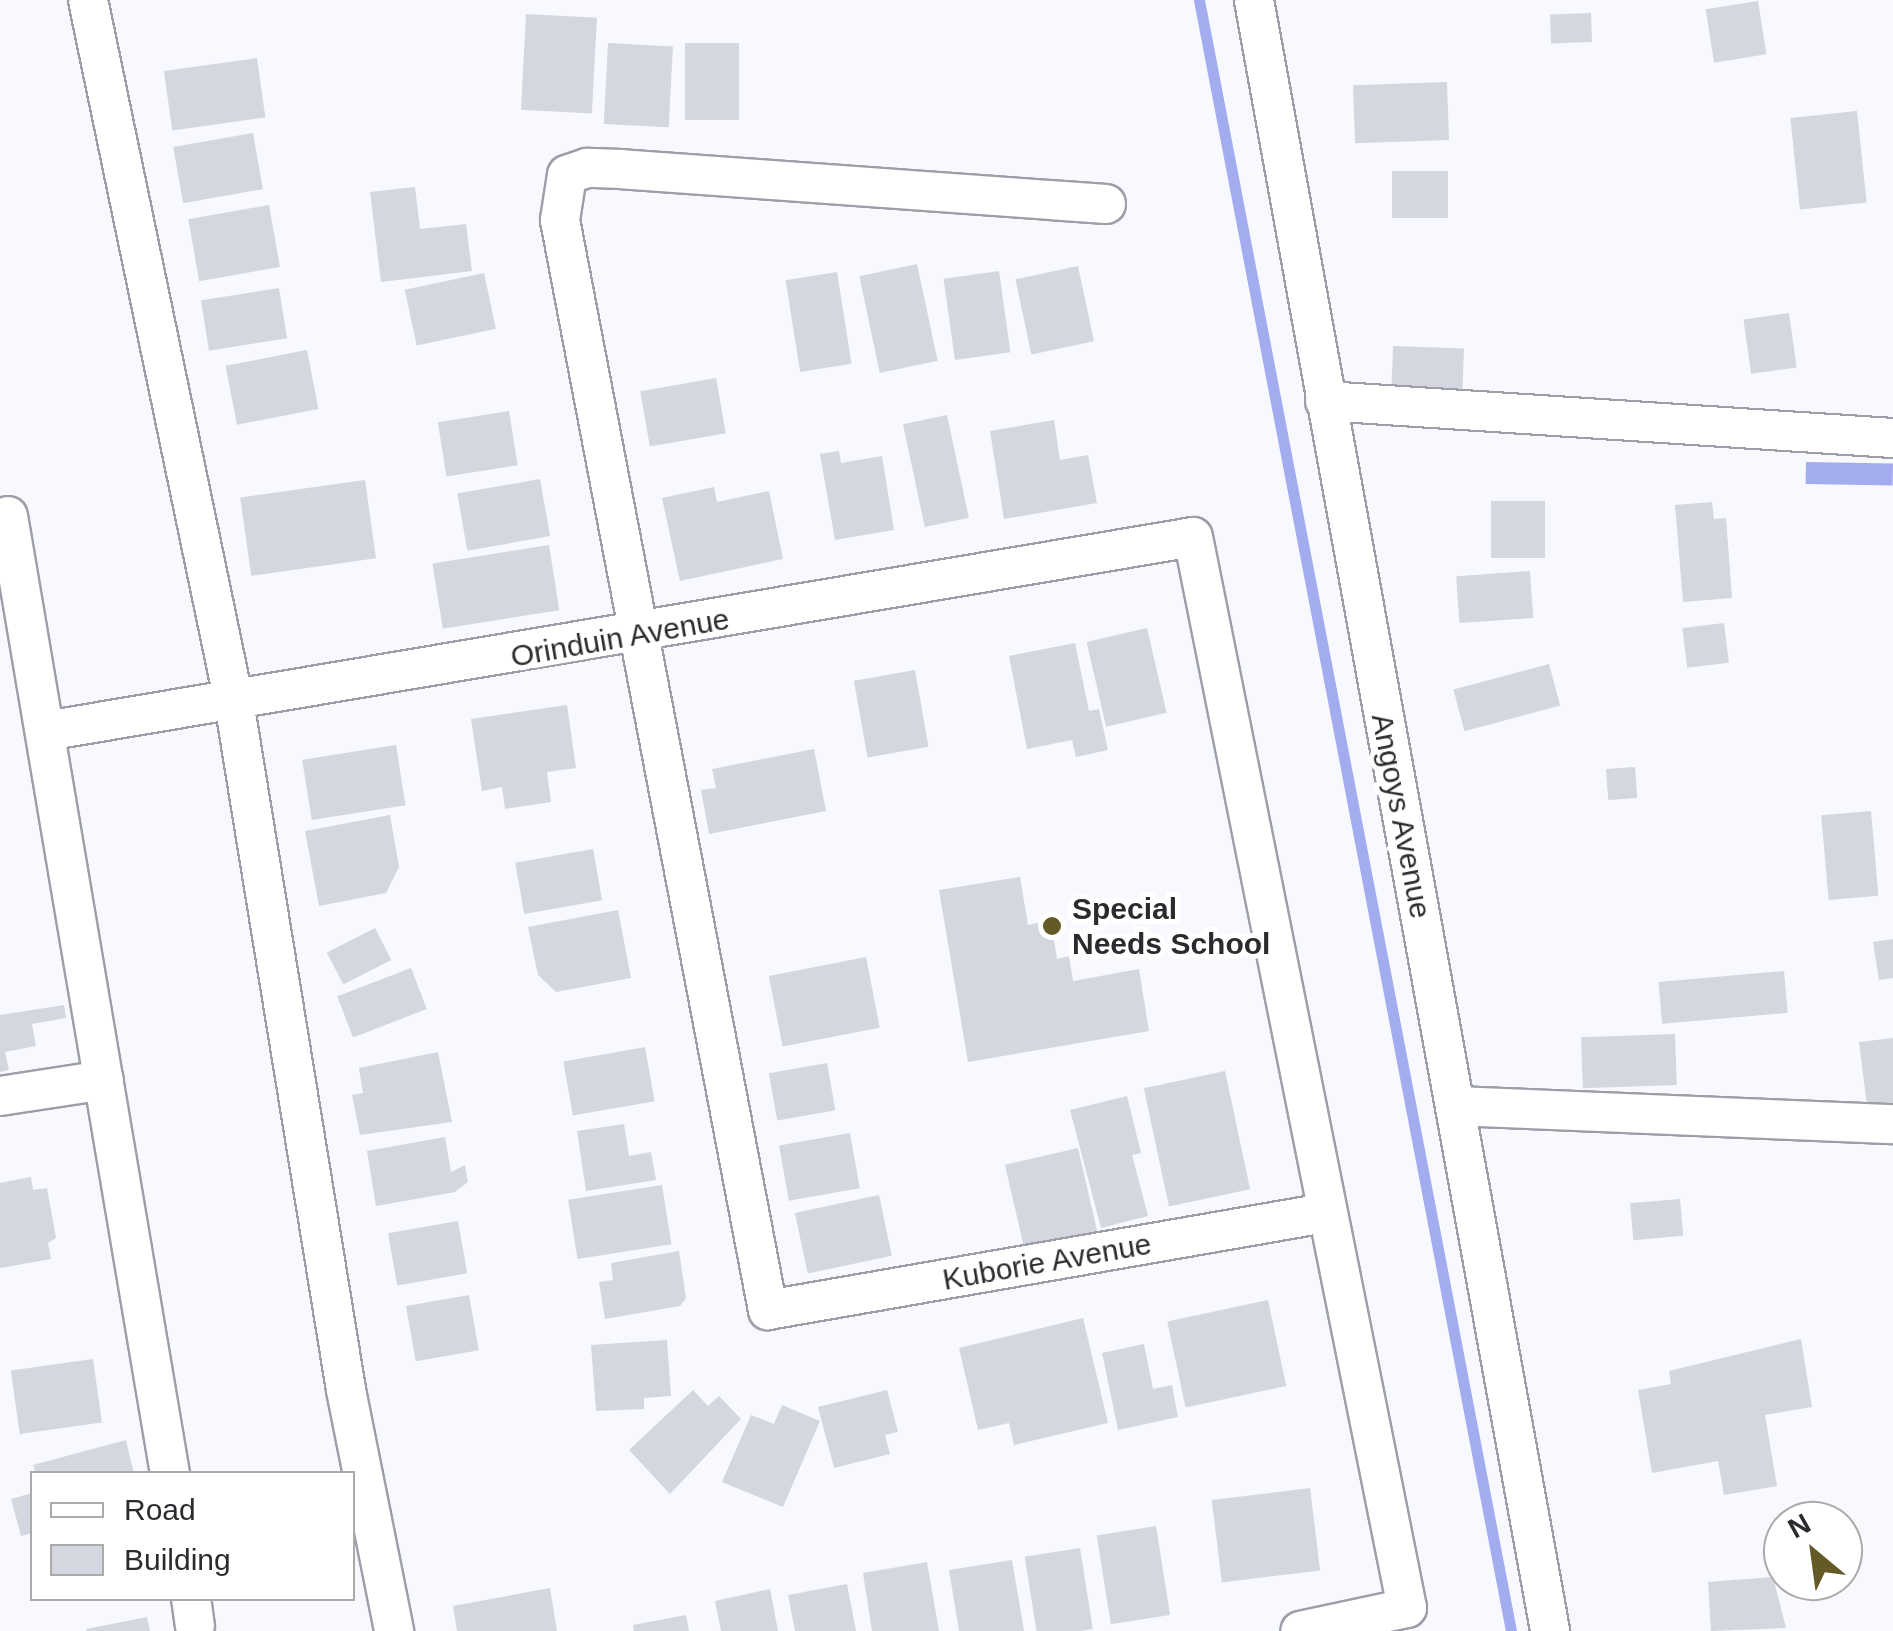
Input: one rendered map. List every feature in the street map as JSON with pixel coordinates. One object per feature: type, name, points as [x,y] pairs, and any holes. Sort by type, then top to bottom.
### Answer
[{"type":"street","points":[[88,0],[234,702],[346,1390],[394,1631]]},
{"type":"street","name":"Angoys Avenue","points":[[1254,0],[1550,1631]]},
{"type":"street","points":[[639,635],[560,220],[567,175],[587,168],[622,169],[1106,204]]},
{"type":"street","points":[[1325,400],[1893,438]]},
{"type":"street","points":[[8,516],[169,1471]]},
{"type":"street","name":"Orinduin Avenue","points":[[46,731],[639,635],[1193,537],[1325,1213]]},
{"type":"street","name":"Kuborie Avenue","points":[[639,635],[768,1310],[1325,1213]]},
{"type":"street","points":[[0,1096],[104,1080]]},
{"type":"street","points":[[1457,1106],[1893,1124]]},
{"type":"street","points":[[1300,1631],[1407,1608],[1325,1213]]},
{"type":"water","points":[[1806,462],[1893,464],[1893,486],[1806,484]]},
{"type":"building","points":[[1758,1],[1766,54],[1714,63],[1706,9]]},
{"type":"building","points":[[1591,13],[1592,42],[1551,43],[1550,14]]},
{"type":"building","points":[[526,14],[597,18],[592,114],[521,110]]},
{"type":"building","points":[[608,43],[673,46],[669,127],[604,124]]},
{"type":"building","points":[[685,43],[739,43],[739,120],[685,120]]},
{"type":"building","points":[[257,58],[265,117],[172,130],[164,71]]},
{"type":"building","points":[[1447,82],[1449,140],[1355,143],[1353,85]]},
{"type":"building","points":[[1857,111],[1867,202],[1800,209],[1790,118]]},
{"type":"building","points":[[253,133],[263,189],[183,203],[173,147]]},
{"type":"building","points":[[1392,171],[1448,171],[1448,218],[1392,218]]},
{"type":"building","points":[[415,187],[420,229],[466,224],[472,271],[381,282],[370,192]]},
{"type":"building","points":[[269,205],[280,267],[199,281],[188,219]]},
{"type":"building","points":[[917,264],[938,361],[880,373],[859,276]]},
{"type":"building","points":[[1078,266],[1094,341],[1031,355],[1015,279]]},
{"type":"building","points":[[999,271],[1010,352],[955,360],[944,279]]},
{"type":"building","points":[[837,272],[852,364],[800,372],[786,280]]},
{"type":"building","points":[[484,273],[496,329],[417,346],[405,290]]},
{"type":"building","points":[[279,288],[287,338],[209,351],[201,300]]},
{"type":"building","points":[[1789,313],[1797,367],[1751,374],[1743,319]]},
{"type":"building","points":[[1393,346],[1464,348],[1462,397],[1391,395]]},
{"type":"building","points":[[307,350],[318,409],[237,425],[226,366]]},
{"type":"building","points":[[716,378],[726,433],[650,447],[640,391]]},
{"type":"building","points":[[509,411],[518,465],[446,477],[438,422]]},
{"type":"building","points":[[947,415],[969,518],[925,527],[903,424]]},
{"type":"building","points":[[1054,420],[1060,460],[1088,455],[1097,503],[1004,519],[990,431]]},
{"type":"building","points":[[839,451],[841,463],[882,456],[894,530],[835,540],[820,454]]},
{"type":"building","points":[[540,479],[550,536],[467,551],[457,494]]},
{"type":"building","points":[[365,480],[376,558],[251,576],[240,498]]},
{"type":"building","points":[[714,487],[717,502],[769,491],[783,559],[680,581],[662,498]]},
{"type":"building","points":[[1491,501],[1545,501],[1545,558],[1491,558]]},
{"type":"building","points":[[1712,502],[1714,519],[1726,518],[1732,598],[1683,602],[1675,505]]},
{"type":"building","points":[[549,545],[559,610],[443,629],[432,563]]},
{"type":"building","points":[[1530,571],[1533,618],[1459,623],[1456,576]]},
{"type":"building","points":[[1724,623],[1729,663],[1687,668],[1682,628]]},
{"type":"building","points":[[1147,628],[1167,713],[1106,727],[1087,642]]},
{"type":"building","points":[[1075,643],[1089,711],[1099,709],[1108,750],[1076,757],[1072,740],[1027,749],[1009,656]]},
{"type":"building","points":[[1549,664],[1560,706],[1465,731],[1453,690]]},
{"type":"building","points":[[915,670],[929,747],[867,758],[854,681]]},
{"type":"building","points":[[567,705],[576,768],[547,772],[551,802],[505,809],[502,787],[482,791],[471,719]]},
{"type":"building","points":[[396,745],[406,805],[312,820],[302,760]]},
{"type":"building","points":[[814,749],[826,811],[709,834],[701,790],[716,788],[712,769]]},
{"type":"building","points":[[1635,767],[1637,798],[1608,800],[1606,769]]},
{"type":"building","points":[[1871,811],[1878,896],[1829,900],[1821,815]]},
{"type":"building","points":[[390,815],[399,867],[386,893],[319,906],[305,831]]},
{"type":"building","points":[[593,849],[602,900],[524,914],[515,863]]},
{"type":"building","points":[[1020,877],[1028,925],[1051,920],[1057,959],[1069,956],[1073,981],[1139,969],[1149,1031],[968,1062],[939,890]]},
{"type":"building","points":[[618,910],[631,978],[556,992],[538,975],[528,927]]},
{"type":"building","points":[[375,928],[391,960],[343,985],[327,953]]},
{"type":"building","points":[[1893,939],[1893,978],[1879,980],[1873,942]]},
{"type":"building","points":[[866,957],[880,1028],[783,1047],[769,976]]},
{"type":"building","points":[[411,968],[427,1009],[353,1037],[337,996]]},
{"type":"building","points":[[1784,971],[1788,1013],[1662,1024],[1658,982]]},
{"type":"building","points":[[64,1005],[66,1018],[32,1024],[36,1046],[5,1052],[9,1070],[0,1072],[0,1015]]},
{"type":"building","points":[[1675,1034],[1677,1085],[1583,1088],[1581,1037]]},
{"type":"building","points":[[1893,1038],[1893,1109],[1868,1113],[1859,1042]]},
{"type":"building","points":[[645,1047],[655,1101],[573,1116],[563,1061]]},
{"type":"building","points":[[438,1052],[452,1122],[360,1135],[352,1095],[363,1093],[359,1068]]},
{"type":"building","points":[[827,1063],[835,1110],[777,1121],[769,1073]]},
{"type":"building","points":[[1225,1071],[1250,1189],[1169,1207],[1144,1088]]},
{"type":"building","points":[[1127,1096],[1141,1153],[1132,1155],[1148,1216],[1101,1228],[1070,1110]]},
{"type":"building","points":[[624,1124],[629,1156],[651,1152],[656,1180],[586,1191],[577,1131]]},
{"type":"building","points":[[850,1133],[860,1188],[789,1201],[779,1146]]},
{"type":"building","points":[[445,1137],[451,1172],[465,1165],[468,1182],[455,1192],[376,1206],[367,1151]]},
{"type":"building","points":[[1078,1148],[1100,1243],[1027,1260],[1005,1165]]},
{"type":"building","points":[[31,1177],[33,1190],[47,1188],[56,1238],[48,1243],[51,1259],[0,1268],[0,1183]]},
{"type":"building","points":[[662,1185],[671,1244],[578,1259],[568,1200]]},
{"type":"building","points":[[879,1195],[892,1256],[808,1274],[795,1213]]},
{"type":"building","points":[[1680,1199],[1683,1236],[1633,1240],[1630,1203]]},
{"type":"building","points":[[458,1221],[467,1273],[397,1286],[388,1233]]},
{"type":"building","points":[[679,1251],[686,1298],[680,1306],[605,1319],[599,1282],[613,1280],[611,1263]]},
{"type":"building","points":[[469,1295],[479,1350],[416,1361],[406,1306]]},
{"type":"building","points":[[1268,1300],[1286,1386],[1186,1407],[1167,1321]]},
{"type":"building","points":[[1083,1318],[1108,1423],[1014,1445],[1009,1423],[978,1430],[959,1348]]},
{"type":"building","points":[[1801,1339],[1812,1407],[1765,1415],[1777,1486],[1724,1495],[1718,1461],[1652,1473],[1638,1390],[1671,1384],[1669,1371]]},
{"type":"building","points":[[667,1340],[671,1396],[644,1398],[644,1409],[596,1411],[591,1345]]},
{"type":"building","points":[[1144,1344],[1153,1389],[1172,1385],[1178,1417],[1118,1430],[1102,1353]]},
{"type":"building","points":[[93,1359],[102,1422],[20,1434],[11,1371]]},
{"type":"building","points":[[693,1390],[708,1406],[719,1396],[741,1419],[670,1494],[629,1450]]},
{"type":"building","points":[[887,1390],[898,1432],[885,1435],[890,1454],[834,1468],[818,1407]]},
{"type":"building","points":[[782,1405],[820,1421],[783,1507],[722,1482],[751,1415],[774,1424]]},
{"type":"building","points":[[126,1440],[133,1471],[35,1471],[33,1465]]},
{"type":"building","points":[[1310,1488],[1320,1570],[1222,1582],[1212,1500]]},
{"type":"building","points":[[30,1494],[30,1534],[21,1536],[11,1499]]},
{"type":"building","points":[[1156,1526],[1170,1615],[1111,1624],[1097,1535]]},
{"type":"building","points":[[1080,1548],[1093,1629],[1036,1631],[1025,1557]]},
{"type":"building","points":[[1012,1560],[1024,1631],[959,1631],[949,1570]]},
{"type":"building","points":[[927,1562],[939,1631],[872,1631],[863,1573]]},
{"type":"building","points":[[1763,1578],[1763,1601],[1779,1601],[1786,1628],[1711,1631],[1708,1582]]},
{"type":"building","points":[[847,1584],[856,1631],[795,1631],[788,1595]]},
{"type":"building","points":[[550,1588],[557,1631],[457,1631],[453,1606]]},
{"type":"building","points":[[770,1589],[778,1631],[721,1631],[715,1601]]},
{"type":"building","points":[[686,1615],[689,1631],[634,1631],[633,1625]]},
{"type":"building","points":[[147,1617],[150,1631],[86,1631],[86,1629]]},
{"type":"waterway","points":[[1199,0],[1511,1631]]},
{"type":"place","name":"Special Needs School","points":[[1052,926]]}]
